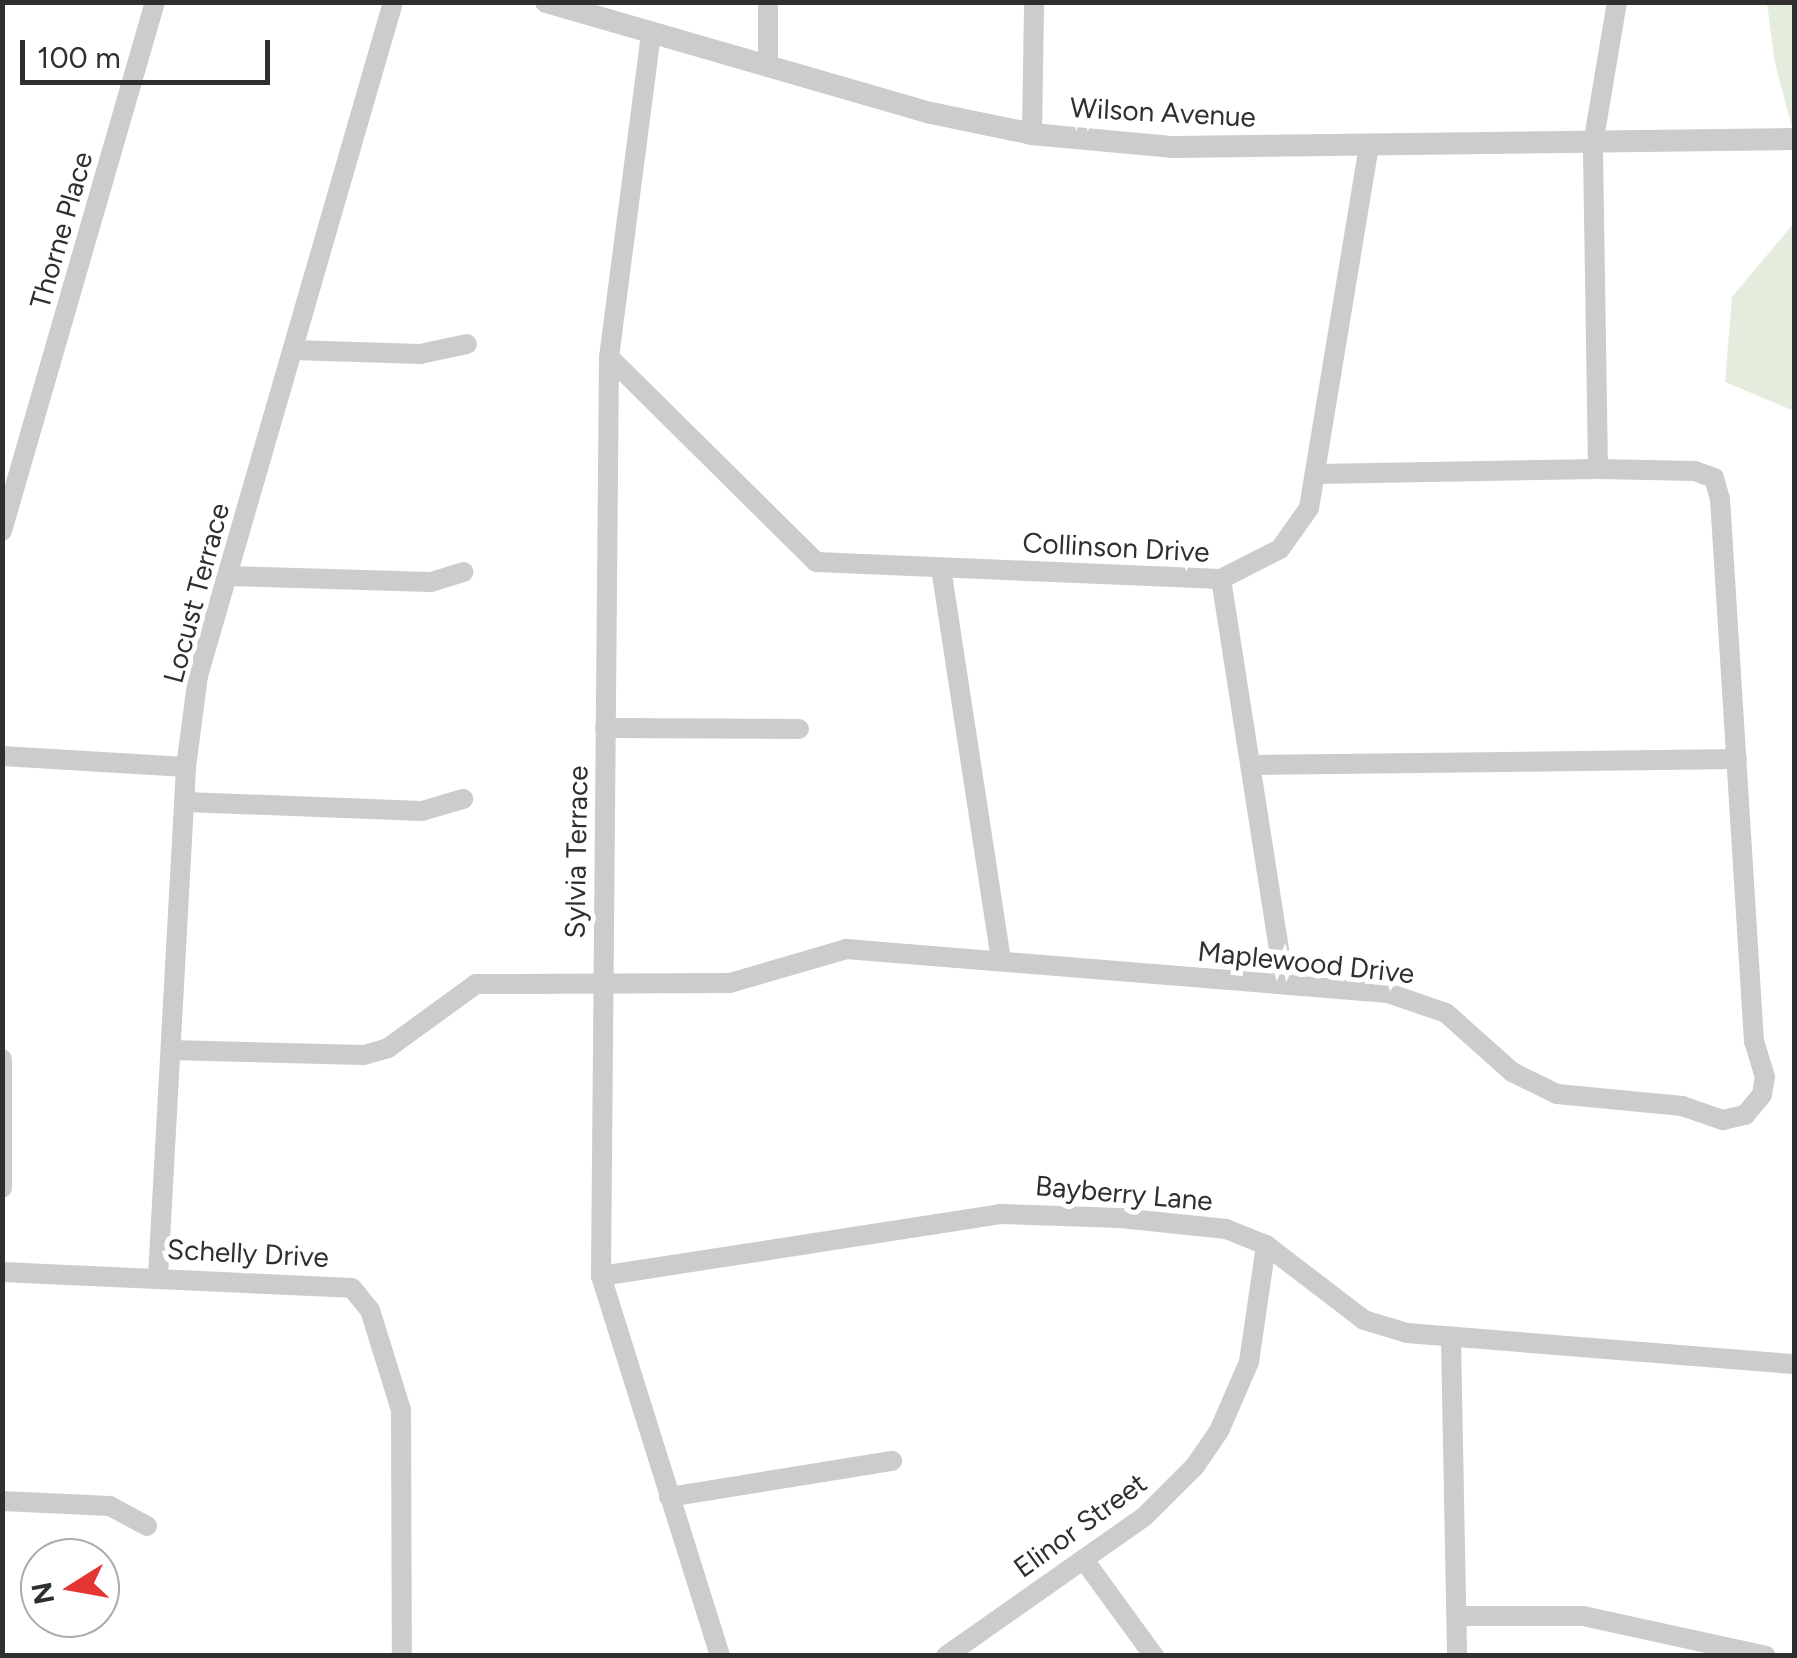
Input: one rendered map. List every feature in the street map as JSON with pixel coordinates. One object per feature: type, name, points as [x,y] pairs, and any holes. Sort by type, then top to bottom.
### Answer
[{"type":"street","name":"Thorne Place","points":[[2,531],[155,2]]},
{"type":"street","name":"Locust Terrace","points":[[158,1276],[186,768],[198,676],[394,2]]},
{"type":"street","name":"Wilson Avenue","points":[[546,2],[768,67],[1032,134],[1173,147],[1794,140]]},
{"type":"street","points":[[768,2],[768,67]]},
{"type":"street","points":[[1032,134],[1034,2]]},
{"type":"street","points":[[1598,469],[1594,144],[1617,2]]},
{"type":"street","name":"Sylvia Terrace","points":[[650,34],[609,356],[601,1276],[720,1656]]},
{"type":"street","name":"Collinson Drive","points":[[609,356],[808,558],[1221,580],[1259,564],[1296,532],[1318,474],[1369,147]]},
{"type":"street","points":[[293,350],[420,354],[467,344]]},
{"type":"street","name":"Maplewood Drive","points":[[172,1050],[364,1055],[388,1048],[476,984],[730,983],[834,949],[1284,983],[1429,1003],[1512,1072],[1556,1094],[1682,1106],[1723,1120],[1745,1114],[1762,1095],[1765,1077],[1754,1042],[1716,482],[1694,471],[1598,469],[1318,474]]},
{"type":"street","points":[[941,568],[1002,960]]},
{"type":"street","points":[[228,576],[431,582],[464,572]]},
{"type":"street","points":[[1221,580],[1253,764],[1284,983]]},
{"type":"street","points":[[605,728],[799,729]]},
{"type":"street","points":[[2,756],[186,768]]},
{"type":"street","points":[[1253,764],[1737,759]]},
{"type":"street","points":[[187,802],[422,811],[463,799]]},
{"type":"street","points":[[2,1059],[2,1188]]},
{"type":"street","name":"Bayberry Lane","points":[[601,1276],[1023,1212],[1226,1229],[1266,1244],[1364,1320],[1450,1340],[1794,1364]]},
{"type":"street","name":"Elinor Street","points":[[946,1656],[1084,1560],[1174,1490],[1219,1431],[1248,1362],[1266,1244]]},
{"type":"street","name":"Schelly Drive","points":[[2,1272],[337,1284],[365,1301],[402,1410],[402,1656]]},
{"type":"street","points":[[1450,1340],[1457,1656]]},
{"type":"street","points":[[669,1497],[892,1460]]},
{"type":"street","points":[[2,1501],[110,1506],[147,1526]]},
{"type":"street","points":[[1084,1560],[1154,1656]]},
{"type":"street","points":[[1458,1616],[1583,1616],[1766,1656]]},
{"type":"green space","points":[[1767,3],[1794,3],[1794,135],[1775,63]]},
{"type":"green space","points":[[1794,223],[1794,411],[1725,382],[1732,297]]}]
